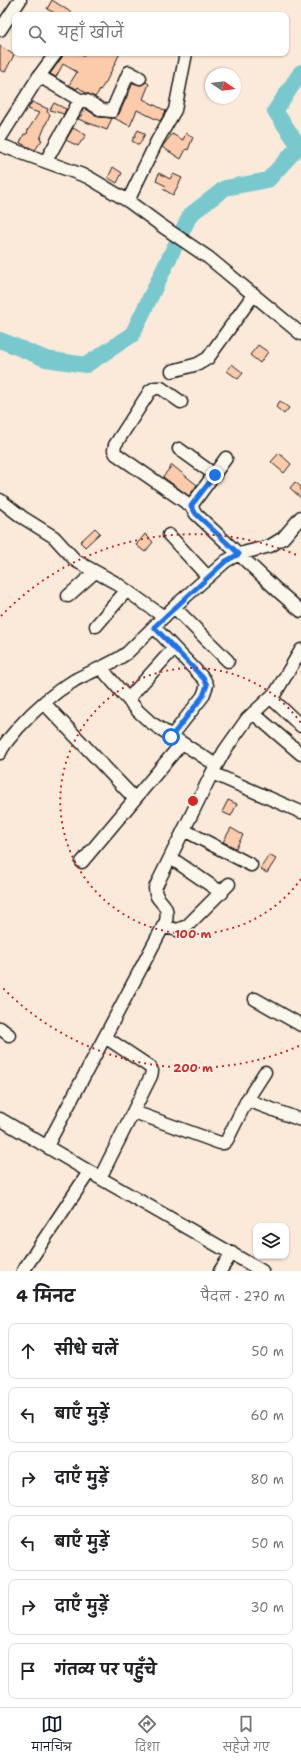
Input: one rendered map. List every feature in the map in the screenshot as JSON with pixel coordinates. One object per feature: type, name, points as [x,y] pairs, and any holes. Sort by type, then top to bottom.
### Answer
[{"type":"street","points":[[0,30],[20,0]]},
{"type":"street","points":[[0,138],[39,76],[54,56]]},
{"type":"street","points":[[128,201],[157,141],[175,110],[186,56]]},
{"type":"street","points":[[39,76],[80,100],[87,100],[102,110],[112,111],[129,72],[140,78]]},
{"type":"street","points":[[46,161],[80,100]]},
{"type":"street","points":[[0,145],[88,177],[128,201],[209,258],[301,334]]},
{"type":"street","points":[[172,371],[198,364],[208,358],[254,294]]},
{"type":"street","points":[[181,402],[161,388],[154,388],[150,391],[114,450],[119,457],[191,506],[196,514],[301,611]]},
{"type":"street","points":[[179,448],[215,475]]},
{"type":"street","points":[[191,506],[226,458]]},
{"type":"street","points":[[0,500],[22,517],[54,537],[76,561],[126,591],[164,617]]},
{"type":"street","points":[[0,753],[11,736],[44,703],[75,680],[101,668],[127,653],[174,607],[226,561],[239,554],[270,546],[283,538],[301,517]]},
{"type":"street","points":[[169,535],[208,577]]},
{"type":"street","points":[[68,596],[94,572]]},
{"type":"street","points":[[96,626],[126,591]]},
{"type":"street","points":[[174,607],[228,661]]},
{"type":"street","points":[[82,862],[135,799],[176,740],[203,696],[207,685],[204,679],[154,627]]},
{"type":"street","points":[[128,699],[174,648]]},
{"type":"street","points":[[47,1146],[163,926],[168,912],[166,906],[155,893],[155,888],[214,769],[225,750],[253,714],[271,698],[301,650]]},
{"type":"street","points":[[101,668],[150,722],[214,769],[301,812]]},
{"type":"street","points":[[271,698],[301,726]]},
{"type":"street","points":[[44,703],[135,799]]},
{"type":"street","points":[[253,714],[301,754]]},
{"type":"street","points":[[184,830],[251,865]]},
{"type":"street","points":[[163,926],[177,930],[187,926],[225,889],[171,858]]},
{"type":"street","points":[[255,999],[301,1025]]},
{"type":"street","points":[[23,1271],[95,1175],[134,1112],[151,1076],[152,1071],[150,1067],[105,1037]]},
{"type":"street","points":[[134,1112],[220,1143],[224,1143],[227,1140],[247,1100],[265,1072]]},
{"type":"street","points":[[247,1100],[301,1120]]},
{"type":"street","points":[[0,1119],[262,1271]]},
{"type":"street","points":[[220,1271],[232,1253]]},
{"type":"building","points":[[52,0],[70,12],[52,12],[47,9]]},
{"type":"building","points":[[0,46],[13,56],[5,72],[0,70]]},
{"type":"building","points":[[119,56],[106,82],[95,97],[78,87],[77,89],[69,85],[77,72],[63,64],[56,77],[50,74],[62,57]]},
{"type":"building","points":[[146,82],[149,84],[143,99],[166,111],[160,121],[137,110],[130,126],[114,118],[119,114],[133,83],[140,85]]},
{"type":"building","points":[[32,102],[48,109],[47,112],[50,114],[40,139],[42,140],[35,150],[20,143],[24,134],[27,134],[39,113],[28,109]]},
{"type":"building","points":[[54,103],[66,109],[64,114],[50,110]]},
{"type":"building","points":[[86,109],[98,117],[112,118],[107,130],[78,119]]},
{"type":"building","points":[[73,128],[86,135],[78,146],[66,140]]},
{"type":"building","points":[[138,130],[145,134],[139,145],[132,141]]},
{"type":"building","points":[[186,133],[193,137],[188,150],[186,149],[181,159],[162,147],[172,134],[183,140]]},
{"type":"building","points":[[113,167],[122,173],[117,183],[108,178]]},
{"type":"building","points":[[159,173],[170,179],[173,174],[182,178],[173,195],[163,189],[166,186],[156,181]]},
{"type":"building","points":[[258,345],[268,352],[260,363],[250,355]]},
{"type":"building","points":[[232,364],[243,373],[238,379],[227,371]]},
{"type":"building","points":[[280,401],[289,408],[284,414],[276,407]]},
{"type":"building","points":[[279,453],[291,464],[284,473],[271,462]]},
{"type":"building","points":[[172,465],[197,485],[189,496],[163,477]]},
{"type":"building","points":[[295,482],[301,487],[301,498],[290,488]]},
{"type":"building","points":[[95,528],[100,533],[85,547],[80,542]]},
{"type":"building","points":[[145,534],[153,542],[145,552],[136,545]]},
{"type":"building","points":[[228,800],[237,804],[231,816],[222,812]]},
{"type":"building","points":[[231,828],[243,835],[236,848],[223,842]]},
{"type":"building","points":[[269,855],[276,859],[267,873],[260,869]]},
{"type":"waterway","points":[[0,340],[46,359],[86,365],[132,335],[190,215],[225,188],[268,180],[299,146],[275,111],[301,72]]},
{"type":"route","points":[[171,737],[206,692],[207,685],[204,679],[154,627],[174,607],[226,561],[239,554],[210,525],[196,514],[191,506],[215,475]]}]
